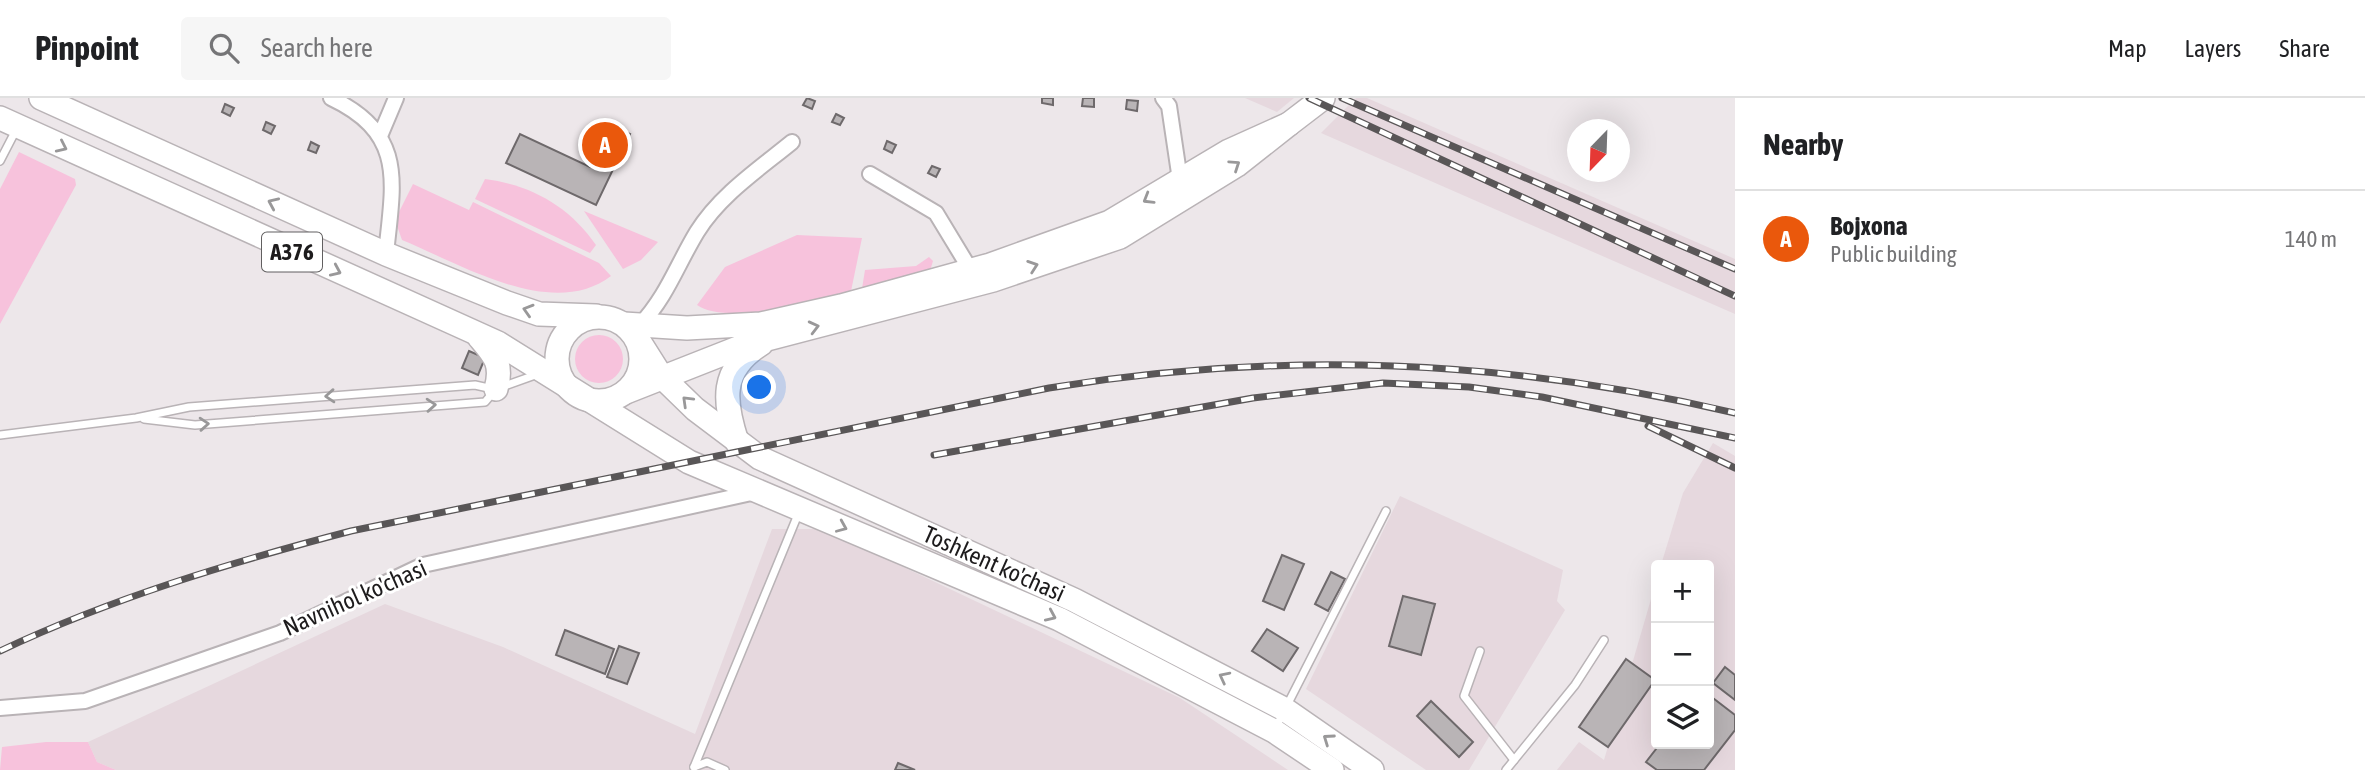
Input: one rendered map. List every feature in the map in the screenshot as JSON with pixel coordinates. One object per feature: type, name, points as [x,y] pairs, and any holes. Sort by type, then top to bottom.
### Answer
[{"type":"main road","points":[[41,98],[386,254],[525,310],[539,314],[596,316],[634,329],[761,324],[974,277],[1110,222],[1229,152],[1289,124]]},
{"type":"main road","points":[[596,316],[582,320],[562,338],[550,368],[578,395],[597,401],[774,337],[974,277],[1120,237],[1237,165],[1323,98]]},
{"type":"main road","name":"A376","points":[[9,122],[550,368]]},
{"type":"main road","points":[[626,392],[640,373],[641,350],[634,329]]},
{"type":"main road","name":"Toshkent ko'chasi","points":[[634,329],[661,376],[695,409],[760,458],[1074,600],[1284,709],[1372,770]]},
{"type":"main road","points":[[475,332],[498,360],[500,369],[496,389]]},
{"type":"main road","points":[[737,442],[726,406],[729,385],[740,361],[774,337]]},
{"type":"main road","name":"Toshkent ko'chasi","points":[[578,395],[689,462],[1059,620],[1274,731],[1332,770]]},
{"type":"street","points":[[331,98],[358,111],[380,136],[394,175],[386,254]]},
{"type":"street","points":[[380,136],[396,98]]},
{"type":"street","points":[[1163,98],[1169,106],[1180,180]]},
{"type":"street","points":[[634,329],[660,303],[698,231],[729,193],[792,142]]},
{"type":"street","points":[[870,174],[936,213],[974,277]]},
{"type":"street","name":"Navnihol ko'chasi","points":[[0,708],[85,701],[280,633],[423,565],[757,492]]},
{"type":"lane","points":[[0,161],[9,122]]},
{"type":"lane","points":[[136,418],[195,425],[485,402],[496,389],[550,368]]},
{"type":"lane","points":[[0,435],[136,418],[189,407],[475,385],[496,389]]},
{"type":"lane","points":[[693,769],[800,509]]},
{"type":"lane","points":[[1274,731],[1386,511]]},
{"type":"lane","points":[[1506,770],[1575,685],[1604,640]]},
{"type":"lane","points":[[1480,651],[1464,696],[1514,760]]},
{"type":"lane","points":[[693,769],[707,762],[725,770]]},
{"type":"shaded area","points":[[1245,98],[1294,98],[1277,112]]},
{"type":"shaded area","points":[[1356,98],[1367,98],[1735,259],[1735,314],[1321,133]]},
{"type":"shaded area","points":[[19,152],[75,179],[76,185],[0,324],[0,189]]},
{"type":"shaded area","points":[[485,179],[518,186],[548,200],[574,219],[596,245],[590,253],[475,199]]},
{"type":"shaded area","points":[[413,184],[469,210],[473,202],[599,263],[611,276],[588,288],[562,293],[534,291],[478,274],[402,240],[395,220]]},
{"type":"shaded area","points":[[584,211],[658,242],[641,260],[623,269]]},
{"type":"shaded area","points":[[797,235],[862,238],[850,296],[748,313],[710,311],[697,305],[725,267]]},
{"type":"shaded area","points":[[929,257],[933,261],[929,274],[861,295],[865,270],[916,266]]},
{"type":"shaded area","points":[[599,335],[616,342],[623,359],[616,376],[599,383],[582,376],[575,359],[582,342]]},
{"type":"shaded area","points":[[1713,443],[1735,456],[1735,770],[1557,770],[1579,742],[1604,760],[1651,599],[1651,749],[1714,749],[1714,560],[1663,560],[1683,493]]},
{"type":"shaded area","points":[[1400,496],[1563,570],[1557,601],[1565,610],[1469,770],[1426,770],[1306,689]]},
{"type":"shaded area","points":[[772,529],[823,529],[1180,698],[1288,770],[116,770],[97,762],[88,742],[385,604],[503,647],[695,734]]},
{"type":"shaded area","points":[[46,742],[88,742],[97,762],[116,770],[0,770],[2,747]]},
{"type":"building","points":[[807,98],[815,101],[812,109],[803,105]]},
{"type":"building","points":[[1042,98],[1053,98],[1053,105],[1042,103]]},
{"type":"building","points":[[1083,98],[1094,98],[1094,107],[1082,106]]},
{"type":"building","points":[[1127,100],[1138,101],[1137,111],[1126,109]]},
{"type":"building","points":[[225,104],[234,108],[230,116],[222,112]]},
{"type":"building","points":[[836,114],[844,118],[840,125],[832,122]]},
{"type":"building","points":[[266,122],[275,126],[271,134],[263,130]]},
{"type":"building","points":[[610,125],[630,134],[596,205],[506,163],[520,134],[590,167]]},
{"type":"building","points":[[887,141],[896,145],[892,153],[884,149]]},
{"type":"building","points":[[311,142],[319,146],[316,153],[308,150]]},
{"type":"building","points":[[932,166],[940,169],[936,177],[928,173]]},
{"type":"building","points":[[469,351],[485,358],[478,375],[462,368]]},
{"type":"building","points":[[1282,555],[1304,564],[1284,610],[1263,601]]},
{"type":"building","points":[[1331,572],[1345,579],[1328,611],[1315,604]]},
{"type":"building","points":[[1403,596],[1435,604],[1421,655],[1389,646]]},
{"type":"building","points":[[1267,629],[1298,648],[1283,671],[1252,651]]},
{"type":"building","points":[[565,630],[614,649],[605,674],[556,655]]},
{"type":"building","points":[[619,646],[639,653],[627,684],[607,677]]},
{"type":"building","points":[[1626,659],[1651,677],[1651,686],[1608,747],[1579,727]]},
{"type":"building","points":[[1725,667],[1735,675],[1735,700],[1714,684]]},
{"type":"building","points":[[1714,699],[1735,715],[1735,730],[1704,770],[1657,770],[1646,762],[1656,749],[1714,749]]},
{"type":"building","points":[[1431,701],[1473,742],[1459,757],[1417,716]]},
{"type":"building","points":[[898,763],[915,770],[895,770]]},
{"type":"railway","points":[[1309,98],[1735,296]]},
{"type":"railway","points":[[1342,98],[1735,269]]},
{"type":"railway","points":[[0,651],[129,598],[262,555],[351,531],[1049,388],[1136,376],[1222,368],[1308,365],[1479,371],[1564,381],[1735,413]]},
{"type":"railway","points":[[934,455],[1253,398],[1383,383],[1469,387],[1542,397],[1735,438]]},
{"type":"railway","points":[[1648,426],[1735,468]]},
{"type":"place","name":"Bojxona","points":[[605,145]]}]
